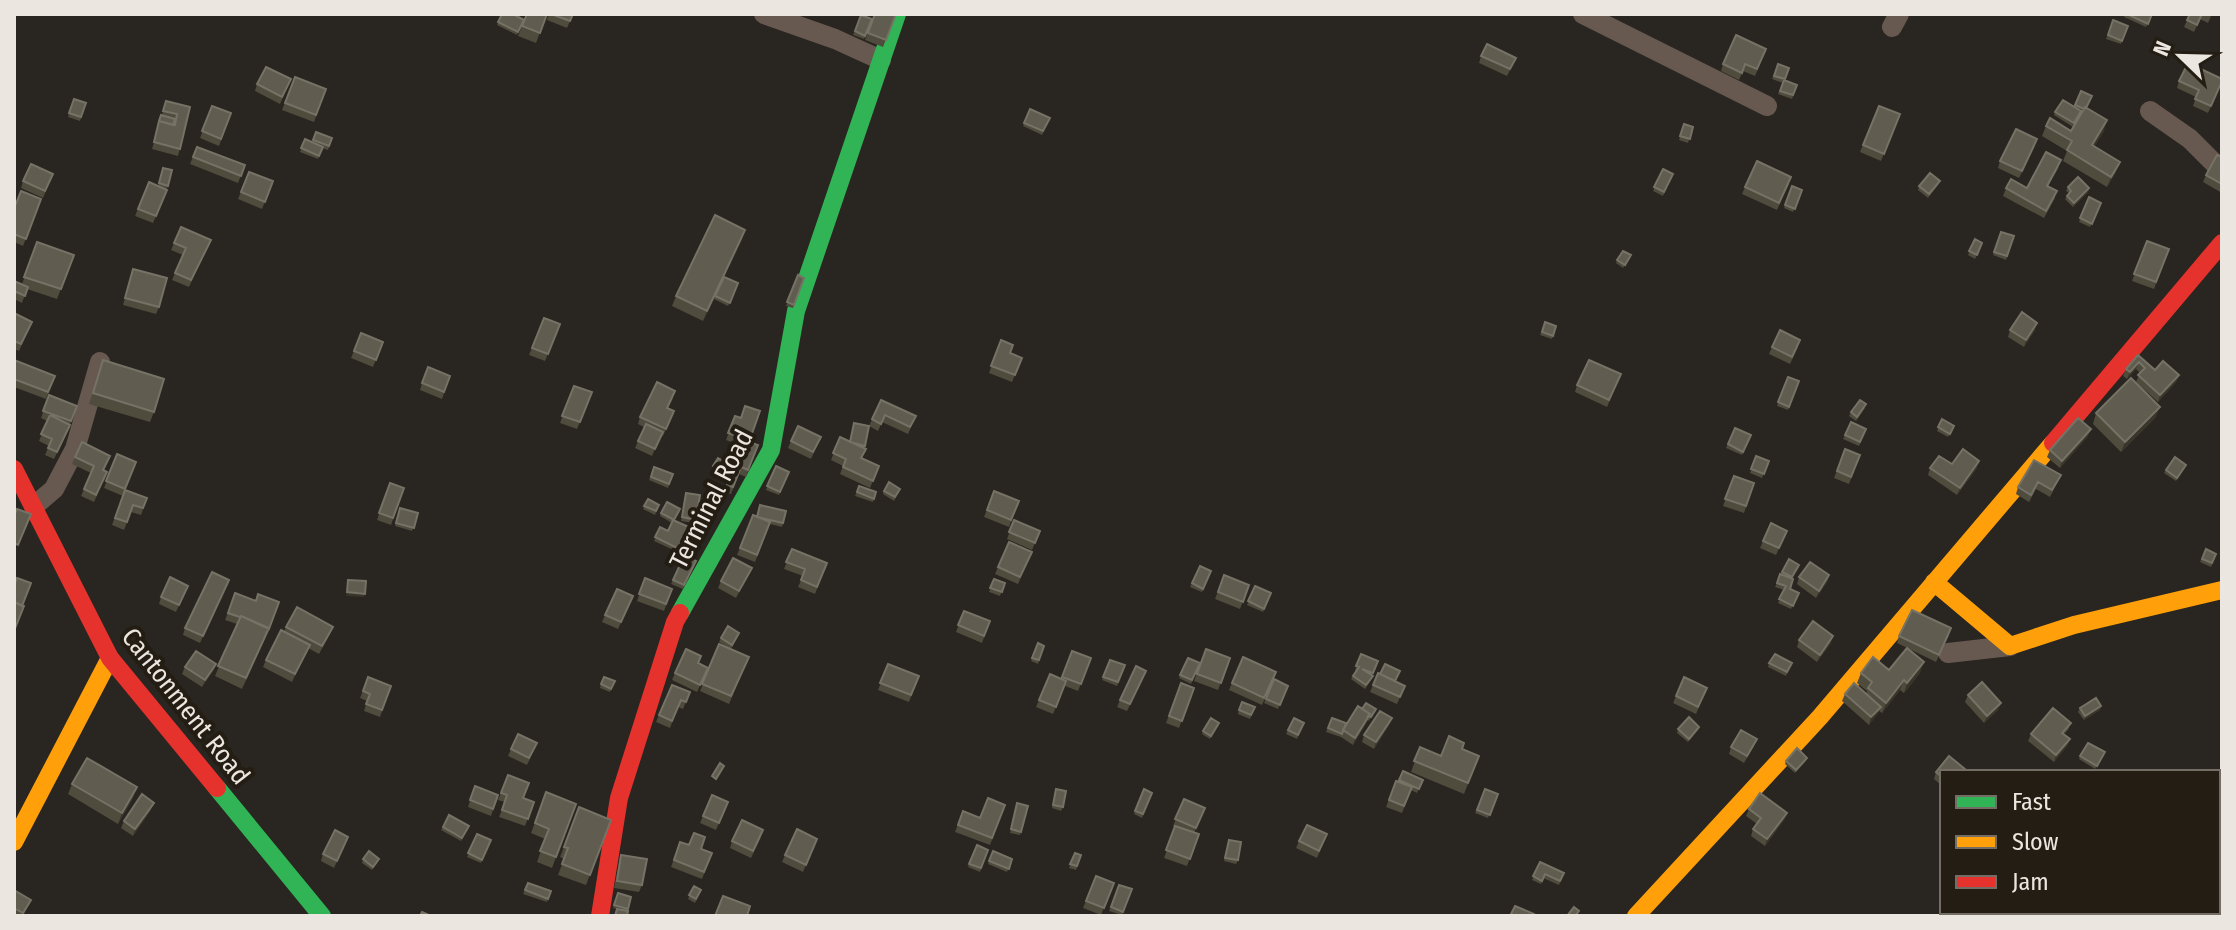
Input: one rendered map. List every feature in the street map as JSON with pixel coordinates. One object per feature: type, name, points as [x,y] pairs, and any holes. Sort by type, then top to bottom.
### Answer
[{"type":"street","points":[[764,14],[835,39],[881,60]]},
{"type":"street","name":"Terminal Road","points":[[600,916],[619,798],[675,622],[771,450],[796,311],[897,14]]},
{"type":"street","points":[[1583,14],[1767,106]]},
{"type":"street","points":[[2150,111],[2190,139],[2222,171]]},
{"type":"street","points":[[1636,916],[1820,717],[2222,243]]},
{"type":"street","points":[[34,506],[54,489],[75,449],[100,362]]},
{"type":"street","name":"Cantonment Road","points":[[14,469],[110,658],[322,916]]},
{"type":"street","points":[[1934,582],[2010,646]]},
{"type":"street","points":[[1948,653],[2010,646],[2074,625],[2222,590]]},
{"type":"street","points":[[14,842],[110,658]]},
{"type":"building","points":[[502,14],[513,14],[524,20],[518,32],[498,22]]},
{"type":"building","points":[[527,14],[547,14],[540,33],[522,26]]},
{"type":"building","points":[[551,14],[573,14],[570,21]]},
{"type":"building","points":[[875,14],[896,14],[886,40],[868,33]]},
{"type":"building","points":[[2127,14],[2152,14],[2148,24]]},
{"type":"building","points":[[2190,14],[2202,14],[2197,25],[2187,20]]},
{"type":"building","points":[[861,15],[872,19],[865,36],[855,31]]},
{"type":"building","points":[[2113,20],[2128,26],[2122,41],[2108,35]]},
{"type":"building","points":[[1736,35],[1766,49],[1757,69],[1745,64],[1742,73],[1723,64]]},
{"type":"building","points":[[1487,44],[1516,58],[1510,69],[1481,56]]},
{"type":"building","points":[[2188,63],[2222,79],[2211,106],[2195,99],[2199,90],[2179,81]]},
{"type":"building","points":[[1778,64],[1789,68],[1785,79],[1774,76]]},
{"type":"building","points":[[266,67],[291,79],[282,97],[257,84]]},
{"type":"building","points":[[295,77],[326,89],[316,115],[285,103]]},
{"type":"building","points":[[1784,80],[1797,85],[1793,95],[1780,91]]},
{"type":"building","points":[[2081,91],[2092,96],[2084,109],[2075,105]]},
{"type":"building","points":[[74,99],[86,103],[81,117],[69,113]]},
{"type":"building","points":[[2063,100],[2081,111],[2074,123],[2055,112]]},
{"type":"building","points":[[166,101],[190,107],[180,149],[154,142],[159,121],[175,125],[177,114],[163,111]]},
{"type":"building","points":[[212,106],[231,113],[221,139],[202,131]]},
{"type":"building","points":[[1879,106],[1900,114],[1884,154],[1863,145]]},
{"type":"building","points":[[2085,107],[2107,120],[2092,145],[2120,162],[2111,177],[2067,150],[2072,141],[2046,126],[2050,118],[2071,131]]},
{"type":"building","points":[[1030,109],[1050,118],[1043,131],[1024,123]]},
{"type":"building","points":[[161,115],[175,119],[173,125],[159,121]]},
{"type":"building","points":[[1684,124],[1693,127],[1690,139],[1680,136]]},
{"type":"building","points":[[2016,129],[2037,139],[2022,171],[2000,161]]},
{"type":"building","points":[[316,132],[332,138],[329,146],[313,140]]},
{"type":"building","points":[[305,139],[323,147],[319,156],[301,148]]},
{"type":"building","points":[[197,147],[245,165],[241,176],[193,157]]},
{"type":"building","points":[[2046,152],[2061,160],[2047,186],[2057,191],[2046,211],[2006,188],[2011,179],[2027,188]]},
{"type":"building","points":[[2217,155],[2222,157],[2222,184],[2206,175]]},
{"type":"building","points":[[1757,161],[1791,177],[1779,203],[1745,187]]},
{"type":"building","points":[[31,164],[53,174],[45,191],[23,181]]},
{"type":"building","points":[[163,168],[172,170],[168,186],[159,183]]},
{"type":"building","points":[[1663,169],[1673,174],[1664,192],[1654,187]]},
{"type":"building","points":[[249,172],[273,181],[265,202],[241,192]]},
{"type":"building","points":[[1930,173],[1940,181],[1929,194],[1919,186]]},
{"type":"building","points":[[2078,177],[2089,188],[2074,203],[2067,196],[2071,191],[2068,187]]},
{"type":"building","points":[[149,182],[167,190],[156,216],[138,209]]},
{"type":"building","points":[[1792,186],[1802,190],[1795,209],[1785,205]]},
{"type":"building","points":[[21,191],[41,199],[26,239],[14,234],[14,209]]},
{"type":"building","points":[[2089,197],[2101,203],[2092,224],[2080,218]]},
{"type":"building","points":[[715,215],[745,230],[707,311],[676,296]]},
{"type":"building","points":[[181,227],[211,240],[191,280],[175,273],[186,248],[174,243]]},
{"type":"building","points":[[2001,232],[2014,236],[2007,256],[1994,252]]},
{"type":"building","points":[[1975,239],[1982,243],[1977,255],[1969,251]]},
{"type":"building","points":[[2147,241],[2169,249],[2156,282],[2134,274]]},
{"type":"building","points":[[37,242],[74,255],[61,289],[24,277]]},
{"type":"building","points":[[1623,251],[1631,255],[1625,265],[1617,260]]},
{"type":"building","points":[[133,269],[167,278],[159,307],[125,298]]},
{"type":"building","points":[[798,275],[804,278],[794,305],[787,302]]},
{"type":"building","points":[[724,277],[738,283],[730,303],[715,296]]},
{"type":"building","points":[[14,281],[28,287],[25,296],[14,291]]},
{"type":"building","points":[[2022,312],[2037,323],[2026,340],[2010,330]]},
{"type":"building","points":[[14,313],[32,322],[21,344],[14,341]]},
{"type":"building","points":[[544,318],[560,324],[548,354],[532,348]]},
{"type":"building","points":[[1545,322],[1556,326],[1553,336],[1542,332]]},
{"type":"building","points":[[1780,330],[1800,340],[1792,357],[1772,347]]},
{"type":"building","points":[[361,333],[383,342],[376,360],[354,351]]},
{"type":"building","points":[[1001,340],[1013,345],[1010,353],[1022,358],[1015,375],[991,366]]},
{"type":"building","points":[[2138,355],[2155,370],[2163,361],[2179,375],[2160,395],[2138,375],[2145,368],[2139,362],[2130,372],[2126,369]]},
{"type":"building","points":[[14,360],[55,376],[48,392],[14,379]]},
{"type":"building","points":[[103,360],[164,379],[154,412],[93,393]]},
{"type":"building","points":[[1589,360],[1621,374],[1609,400],[1577,385]]},
{"type":"building","points":[[428,367],[450,376],[444,392],[422,383]]},
{"type":"building","points":[[1788,377],[1799,381],[1789,407],[1778,402]]},
{"type":"building","points":[[2131,378],[2160,407],[2125,442],[2096,413]]},
{"type":"building","points":[[657,382],[675,391],[667,408],[674,411],[666,429],[640,417]]},
{"type":"building","points":[[574,386],[592,392],[580,422],[562,416]]},
{"type":"building","points":[[49,395],[77,406],[71,421],[43,411]]},
{"type":"building","points":[[881,400],[916,416],[910,427],[885,415],[881,424],[872,419]]},
{"type":"building","points":[[1860,400],[1866,404],[1857,417],[1851,412]]},
{"type":"building","points":[[745,406],[760,411],[749,442],[758,445],[748,470],[741,467],[733,487],[727,485],[745,439],[728,433],[735,416],[741,418]]},
{"type":"building","points":[[50,415],[70,425],[57,452],[48,448],[52,439],[41,434]]},
{"type":"building","points":[[2078,418],[2091,429],[2062,461],[2050,450]]},
{"type":"building","points":[[1942,419],[1954,426],[1950,434],[1938,427]]},
{"type":"building","points":[[1851,422],[1866,429],[1860,442],[1845,435]]},
{"type":"building","points":[[854,423],[869,426],[865,446],[850,442]]},
{"type":"building","points":[[646,424],[663,432],[655,449],[638,441]]},
{"type":"building","points":[[798,426],[821,437],[813,452],[791,441]]},
{"type":"building","points":[[1735,428],[1751,435],[1743,452],[1728,444]]},
{"type":"building","points":[[840,437],[866,449],[861,458],[879,466],[873,481],[843,467],[846,459],[833,453]]},
{"type":"building","points":[[82,442],[110,456],[103,470],[107,472],[96,495],[84,489],[94,466],[75,457]]},
{"type":"building","points":[[1845,449],[1860,455],[1851,477],[1837,471]]},
{"type":"building","points":[[1963,449],[1979,461],[1960,488],[1930,468],[1939,456],[1952,464]]},
{"type":"building","points":[[117,454],[136,462],[125,489],[106,481]]},
{"type":"building","points":[[1756,456],[1769,461],[1764,474],[1751,469]]},
{"type":"building","points":[[2175,457],[2186,465],[2177,478],[2166,470]]},
{"type":"building","points":[[718,458],[730,465],[726,473],[713,466]]},
{"type":"building","points":[[2034,460],[2061,475],[2052,490],[2038,482],[2031,495],[2018,487]]},
{"type":"building","points":[[776,466],[789,472],[780,492],[767,486]]},
{"type":"building","points":[[654,467],[673,474],[669,484],[651,477]]},
{"type":"building","points":[[1734,476],[1754,483],[1746,506],[1725,499]]},
{"type":"building","points":[[889,482],[900,489],[895,497],[884,491]]},
{"type":"building","points":[[390,483],[404,488],[393,518],[379,513]]},
{"type":"building","points":[[859,486],[876,492],[874,499],[857,492]]},
{"type":"building","points":[[125,490],[147,498],[143,508],[133,505],[127,522],[115,518]]},
{"type":"building","points":[[994,491],[1019,501],[1011,520],[987,510]]},
{"type":"building","points":[[686,493],[700,495],[696,520],[682,517]]},
{"type":"building","points":[[648,499],[659,505],[656,511],[644,506]]},
{"type":"building","points":[[667,502],[680,509],[674,520],[661,513]]},
{"type":"building","points":[[760,505],[786,511],[783,523],[757,517]]},
{"type":"building","points":[[400,508],[418,513],[414,528],[396,523]]},
{"type":"building","points":[[17,509],[31,514],[18,545],[14,543]]},
{"type":"building","points":[[753,515],[770,522],[757,555],[740,548]]},
{"type":"building","points":[[673,520],[691,528],[681,550],[655,537],[660,527],[668,531]]},
{"type":"building","points":[[1014,520],[1040,531],[1035,543],[1009,532]]},
{"type":"building","points":[[1771,523],[1787,531],[1779,548],[1763,541]]},
{"type":"building","points":[[1009,542],[1032,552],[1020,577],[998,567]]},
{"type":"building","points":[[792,549],[827,563],[817,587],[801,580],[805,569],[786,562]]},
{"type":"building","points":[[2206,549],[2216,554],[2212,563],[2202,559]]},
{"type":"building","points":[[684,556],[696,561],[684,585],[673,580]]},
{"type":"building","points":[[733,558],[752,568],[739,591],[721,581]]},
{"type":"building","points":[[1789,559],[1799,565],[1792,577],[1782,572]]},
{"type":"building","points":[[1810,562],[1829,575],[1819,591],[1799,577]]},
{"type":"building","points":[[1200,566],[1211,571],[1203,589],[1192,583]]},
{"type":"building","points":[[212,572],[229,580],[203,636],[185,628]]},
{"type":"building","points":[[1780,574],[1793,579],[1790,589],[1799,593],[1793,606],[1779,599],[1786,586],[1777,583]]},
{"type":"building","points":[[1224,575],[1249,585],[1243,602],[1218,592]]},
{"type":"building","points":[[170,577],[188,586],[179,605],[161,597]]},
{"type":"building","points":[[17,578],[31,583],[22,606],[14,602]]},
{"type":"building","points":[[645,578],[672,589],[666,604],[639,594]]},
{"type":"building","points":[[994,579],[1005,583],[1002,592],[990,588]]},
{"type":"building","points":[[348,580],[366,581],[365,594],[347,592]]},
{"type":"building","points":[[1255,586],[1271,593],[1264,609],[1248,601]]},
{"type":"building","points":[[617,589],[633,596],[621,622],[605,615]]},
{"type":"building","points":[[235,593],[256,601],[258,594],[279,602],[269,629],[228,613]]},
{"type":"building","points":[[14,602],[24,606],[14,631]]},
{"type":"building","points":[[297,607],[333,627],[322,646],[286,627]]},
{"type":"building","points":[[1912,610],[1951,628],[1939,655],[1899,636]]},
{"type":"building","points":[[964,611],[990,621],[984,636],[958,625]]},
{"type":"building","points":[[241,616],[269,628],[246,678],[218,666]]},
{"type":"building","points":[[1813,621],[1833,636],[1820,655],[1799,640]]},
{"type":"building","points":[[728,626],[739,633],[732,645],[721,638]]},
{"type":"building","points":[[281,630],[310,645],[295,674],[266,660]]},
{"type":"building","points":[[1038,643],[1044,646],[1039,660],[1032,658]]},
{"type":"building","points":[[719,644],[749,657],[731,696],[702,684]]},
{"type":"building","points":[[1907,648],[1924,662],[1907,683],[1904,680],[1886,703],[1868,688],[1872,682],[1861,673],[1873,657],[1889,670]]},
{"type":"building","points":[[686,649],[701,656],[698,663],[708,668],[700,685],[675,673]]},
{"type":"building","points":[[1206,649],[1230,658],[1221,683],[1197,674]]},
{"type":"building","points":[[196,651],[216,664],[205,680],[185,667]]},
{"type":"building","points":[[1072,651],[1091,658],[1081,684],[1062,677]]},
{"type":"building","points":[[1361,654],[1378,661],[1373,673],[1362,669],[1373,676],[1366,685],[1353,676],[1359,667],[1356,666]]},
{"type":"building","points":[[1775,654],[1792,663],[1787,672],[1769,663]]},
{"type":"building","points":[[1243,657],[1276,672],[1264,698],[1232,683]]},
{"type":"building","points":[[1188,658],[1200,663],[1192,680],[1180,675]]},
{"type":"building","points":[[1110,660],[1125,665],[1118,682],[1103,677]]},
{"type":"building","points":[[888,664],[919,676],[911,695],[880,683]]},
{"type":"building","points":[[1385,664],[1400,671],[1395,681],[1380,674]]},
{"type":"building","points":[[1136,666],[1146,671],[1130,704],[1120,700]]},
{"type":"building","points":[[1378,673],[1405,686],[1400,697],[1373,685]]},
{"type":"building","points":[[1050,674],[1066,681],[1056,707],[1039,700]]},
{"type":"building","points":[[368,677],[391,686],[382,710],[366,704],[370,694],[363,691]]},
{"type":"building","points":[[604,677],[615,681],[611,689],[601,684]]},
{"type":"building","points":[[1684,677],[1707,688],[1698,707],[1676,696]]},
{"type":"building","points":[[1274,679],[1288,686],[1280,705],[1266,699]]},
{"type":"building","points":[[1982,682],[2001,703],[1987,716],[1968,695]]},
{"type":"building","points":[[1181,683],[1194,688],[1182,721],[1169,716]]},
{"type":"building","points":[[1854,683],[1881,707],[1871,717],[1845,694]]},
{"type":"building","points":[[672,685],[690,692],[686,702],[681,700],[672,721],[659,715]]},
{"type":"building","points":[[2096,698],[2101,706],[2085,716],[2080,708]]},
{"type":"building","points":[[1242,702],[1255,707],[1251,715],[1239,710]]},
{"type":"building","points":[[1366,703],[1376,709],[1371,717],[1362,709]]},
{"type":"building","points":[[1358,706],[1370,714],[1355,738],[1343,730]]},
{"type":"building","points":[[2053,708],[2071,723],[2062,733],[2070,739],[2056,755],[2031,734]]},
{"type":"building","points":[[1380,711],[1392,718],[1376,742],[1364,735]]},
{"type":"building","points":[[1689,717],[1699,727],[1689,739],[1678,729]]},
{"type":"building","points":[[1211,718],[1219,723],[1211,736],[1203,731]]},
{"type":"building","points":[[1294,718],[1304,723],[1298,735],[1288,730]]},
{"type":"building","points":[[1332,718],[1346,723],[1342,734],[1328,728]]},
{"type":"building","points":[[1741,730],[1757,739],[1747,756],[1731,747]]},
{"type":"building","points":[[518,734],[537,743],[529,758],[511,749]]},
{"type":"building","points":[[1449,736],[1464,743],[1462,749],[1479,756],[1468,783],[1414,761],[1420,747],[1441,756]]},
{"type":"building","points":[[2088,743],[2105,752],[2097,766],[2080,756]]},
{"type":"building","points":[[1797,748],[1807,758],[1796,770],[1786,761]]},
{"type":"building","points":[[1949,756],[1965,769],[1940,770],[1940,775],[1936,772]]},
{"type":"building","points":[[87,758],[137,787],[122,813],[72,784]]},
{"type":"building","points":[[720,763],[724,766],[716,779],[712,776]]},
{"type":"building","points":[[1403,771],[1423,780],[1419,789],[1399,780]]},
{"type":"building","points":[[508,775],[529,783],[523,798],[534,802],[528,819],[502,810],[507,795],[501,793]]},
{"type":"building","points":[[1396,781],[1412,787],[1404,806],[1389,800]]},
{"type":"building","points":[[475,786],[498,795],[493,809],[470,800]]},
{"type":"building","points":[[1056,789],[1066,791],[1063,807],[1053,805]]},
{"type":"building","points":[[1144,789],[1152,793],[1143,814],[1135,811]]},
{"type":"building","points":[[1485,789],[1498,794],[1490,815],[1477,810]]},
{"type":"building","points":[[546,792],[576,804],[556,857],[540,851],[549,829],[535,823]]},
{"type":"building","points":[[1760,793],[1787,813],[1767,839],[1753,829],[1761,818],[1749,809]]},
{"type":"building","points":[[142,794],[154,803],[135,829],[124,821]]},
{"type":"building","points":[[712,795],[728,802],[719,823],[703,816]]},
{"type":"building","points":[[988,798],[1005,805],[992,838],[958,825],[963,811],[980,818]]},
{"type":"building","points":[[1184,799],[1205,808],[1196,828],[1175,819]]},
{"type":"building","points":[[1017,803],[1028,806],[1021,832],[1011,829]]},
{"type":"building","points":[[579,807],[611,820],[590,875],[562,864],[568,848],[564,847]]},
{"type":"building","points":[[449,815],[469,826],[462,838],[443,827]]},
{"type":"building","points":[[742,820],[763,830],[753,851],[732,841]]},
{"type":"building","points":[[1307,825],[1327,834],[1319,851],[1299,841]]},
{"type":"building","points":[[1175,826],[1199,834],[1190,859],[1166,850]]},
{"type":"building","points":[[797,829],[817,839],[806,865],[785,855]]},
{"type":"building","points":[[335,830],[348,837],[337,861],[323,854]]},
{"type":"building","points":[[694,833],[705,837],[701,849],[712,853],[704,872],[674,860],[680,842],[689,845]]},
{"type":"building","points":[[477,834],[491,840],[482,860],[468,853]]},
{"type":"building","points":[[1229,840],[1241,842],[1238,860],[1225,858]]},
{"type":"building","points":[[977,845],[988,850],[981,868],[969,864]]},
{"type":"building","points":[[369,851],[379,859],[373,867],[363,859]]},
{"type":"building","points":[[993,851],[1012,859],[1009,869],[989,861]]},
{"type":"building","points":[[1075,853],[1081,855],[1077,866],[1070,864]]},
{"type":"building","points":[[621,855],[647,859],[642,885],[617,881]]},
{"type":"building","points":[[1540,862],[1564,873],[1560,881],[1545,874],[1542,881],[1533,876]]},
{"type":"building","points":[[1096,876],[1114,883],[1104,908],[1086,901]]},
{"type":"building","points":[[528,883],[551,891],[548,899],[525,890]]},
{"type":"building","points":[[1119,885],[1132,889],[1123,912],[1111,907]]},
{"type":"building","points":[[694,886],[701,890],[696,899],[689,895]]},
{"type":"building","points":[[14,890],[31,900],[23,913],[14,908]]},
{"type":"building","points":[[618,893],[631,897],[628,909],[614,905]]},
{"type":"building","points":[[723,896],[750,906],[747,916],[715,916]]},
{"type":"building","points":[[2220,896],[2222,916],[2214,914],[2220,914]]},
{"type":"building","points":[[1515,906],[1534,914],[1510,916]]},
{"type":"building","points":[[1574,907],[1579,911],[1575,916],[1567,916]]},
{"type":"building","points":[[617,909],[628,911],[627,916],[615,916]]},
{"type":"traffic: fast","points":[[680,613],[771,450],[796,311],[897,14]]},
{"type":"traffic: fast","points":[[217,788],[322,916]]},
{"type":"traffic: slow","points":[[1636,916],[1820,717],[2053,443]]},
{"type":"traffic: slow","points":[[1934,582],[2010,646],[2074,625],[2222,590]]},
{"type":"traffic: slow","points":[[14,842],[110,658]]},
{"type":"traffic: jam","points":[[2053,443],[2222,243]]},
{"type":"traffic: jam","points":[[14,469],[110,658],[217,788]]},
{"type":"traffic: jam","points":[[600,916],[619,798],[680,613]]}]
